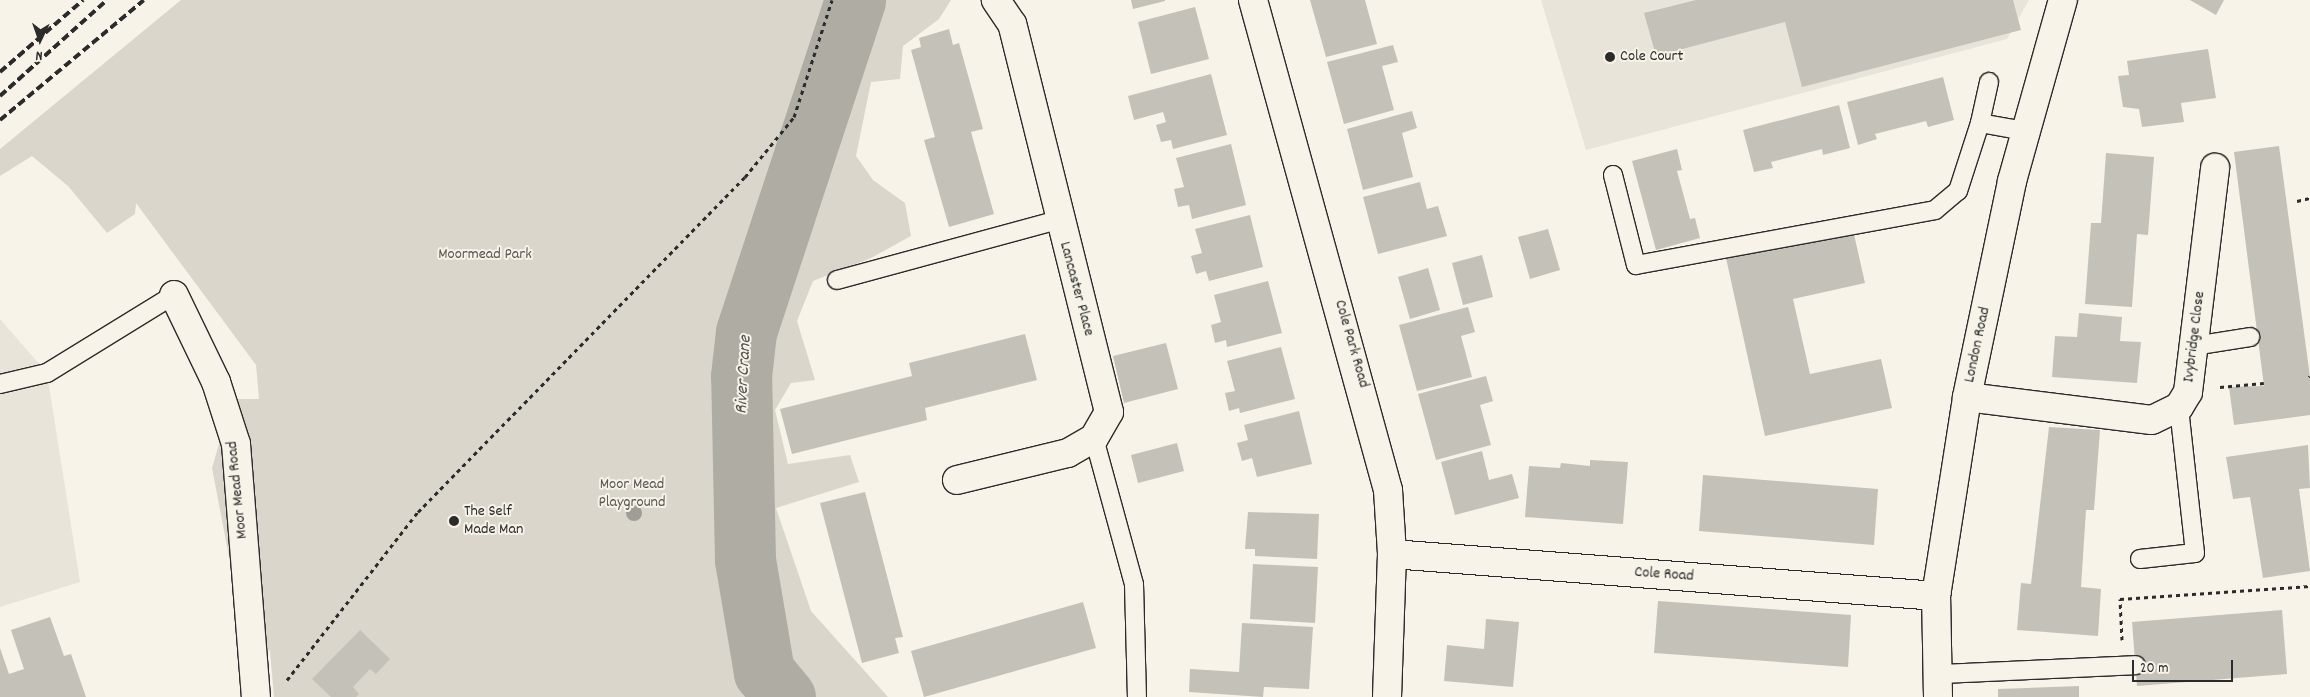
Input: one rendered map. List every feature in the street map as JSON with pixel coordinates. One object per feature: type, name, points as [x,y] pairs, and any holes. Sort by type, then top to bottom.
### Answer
[{"type":"street","name":"Lancaster Place","points":[[996,0],[1012,24],[1058,220],[1108,412],[1094,438]]},
{"type":"street","name":"Cole Park Road","points":[[1253,0],[1372,419],[1388,490],[1392,554],[1387,697]]},
{"type":"street","name":"London Road","points":[[1939,685],[1936,596],[1967,397],[2025,131],[2063,0]]},
{"type":"street","name":"Ivybridge Close","points":[[2184,400],[2194,346],[2215,168]]},
{"type":"street","name":"Moor Mead Road","points":[[174,295],[216,382],[236,444],[268,693]]},
{"type":"street","points":[[1967,397],[2152,420],[2184,400]]},
{"type":"street","points":[[957,480],[1068,453],[1094,438]]},
{"type":"street","name":"Cole Road","points":[[1392,554],[1936,596]]},
{"type":"lane","points":[[1613,175],[1636,265],[1935,210],[1958,191],[1980,123],[1989,82]]},
{"type":"lane","points":[[1980,123],[2025,131]]},
{"type":"lane","points":[[837,280],[1058,220]]},
{"type":"lane","points":[[0,384],[47,373],[174,295]]},
{"type":"lane","points":[[2194,346],[2250,337]]},
{"type":"lane","points":[[2140,559],[2195,553],[2184,400]]},
{"type":"lane","points":[[1094,438],[1134,584],[1136,697]]},
{"type":"lane","points":[[1939,685],[2136,665]]},
{"type":"path","points":[[268,693],[418,512],[745,177],[794,117],[832,0]]},
{"type":"path","points":[[2298,201],[2310,198]]},
{"type":"path","points":[[2184,400],[2264,383]]},
{"type":"path","points":[[2122,649],[2120,599],[2310,586]]},
{"type":"shaded area","points":[[840,0],[876,0],[839,104],[814,93]]},
{"type":"shaded area","points":[[1541,0],[2029,0],[2007,39],[1586,150]]},
{"type":"shaded area","points":[[0,319],[47,373],[80,582],[0,607]]},
{"type":"green space","name":"Moormead Park","points":[[181,0],[951,0],[939,19],[903,46],[900,79],[871,82],[856,156],[873,180],[905,203],[911,236],[871,258],[813,281],[797,321],[815,380],[791,383],[775,410],[788,464],[850,455],[859,482],[776,508],[811,611],[888,697],[274,697],[270,651],[242,625],[212,468],[228,413],[238,399],[259,399],[256,365],[136,203],[135,214],[107,233],[68,186],[32,156],[0,176],[0,149]]},
{"type":"building","points":[[1131,0],[1165,0],[1165,1],[1133,9]]},
{"type":"building","points":[[1310,0],[1365,0],[1377,44],[1326,57]]},
{"type":"building","points":[[1696,0],[2013,0],[2021,30],[1802,87],[1785,22],[1656,56],[1644,13]]},
{"type":"building","points":[[2190,0],[2224,0],[2216,15]]},
{"type":"building","points":[[1195,7],[1209,59],[1151,74],[1138,22]]},
{"type":"building","points":[[949,29],[953,45],[959,43],[983,129],[971,132],[994,214],[949,227],[924,140],[935,137],[911,50],[921,47],[919,38]]},
{"type":"building","points":[[1393,45],[1398,62],[1382,66],[1394,110],[1344,124],[1327,62]]},
{"type":"building","points":[[2208,49],[2216,98],[2181,103],[2184,122],[2142,127],[2139,109],[2123,107],[2118,76],[2129,75],[2127,61]]},
{"type":"building","points":[[1211,74],[1227,135],[1173,149],[1171,140],[1161,142],[1156,125],[1166,122],[1163,112],[1134,120],[1128,96]]},
{"type":"building","points":[[1943,77],[1954,120],[1928,127],[1926,121],[1875,134],[1877,139],[1858,145],[1847,102]]},
{"type":"building","points":[[1839,105],[1850,148],[1823,155],[1822,149],[1771,162],[1773,168],[1754,172],[1743,130]]},
{"type":"building","points":[[1412,111],[1417,128],[1402,133],[1413,177],[1363,190],[1347,129]]},
{"type":"building","points":[[1231,144],[1246,205],[1192,219],[1189,205],[1178,207],[1174,189],[1184,187],[1176,158]]},
{"type":"building","points":[[2279,146],[2310,377],[2310,415],[2234,425],[2229,387],[2264,386],[2234,152]]},
{"type":"building","points":[[1677,149],[1682,170],[1677,171],[1690,219],[1695,218],[1700,238],[1656,250],[1632,161]]},
{"type":"building","points":[[2106,153],[2154,157],[2148,235],[2137,234],[2132,307],[2085,304],[2091,223],[2101,223]]},
{"type":"building","points":[[1420,182],[1427,209],[1438,206],[1447,236],[1378,254],[1363,197]]},
{"type":"building","points":[[1250,215],[1263,267],[1209,281],[1206,271],[1196,274],[1191,256],[1202,253],[1195,229]]},
{"type":"building","points":[[1548,229],[1560,270],[1530,279],[1518,237]]},
{"type":"building","points":[[1853,230],[1865,283],[1793,299],[1810,374],[1881,359],[1892,408],[1765,436],[1726,258]]},
{"type":"building","points":[[1482,255],[1493,297],[1463,305],[1452,263]]},
{"type":"building","points":[[1428,268],[1440,310],[1410,319],[1398,277]]},
{"type":"building","points":[[1268,281],[1282,333],[1227,347],[1226,340],[1215,343],[1211,325],[1221,322],[1214,295]]},
{"type":"building","points":[[1468,307],[1475,332],[1461,336],[1472,377],[1417,391],[1399,325]]},
{"type":"building","points":[[2079,313],[2122,317],[2120,341],[2141,342],[2137,383],[2052,377],[2055,336],[2077,337]]},
{"type":"building","points":[[1025,334],[1037,380],[925,408],[927,420],[792,454],[780,409],[912,376],[909,363]]},
{"type":"building","points":[[1166,343],[1178,389],[1124,403],[1113,356]]},
{"type":"building","points":[[1281,347],[1295,399],[1240,413],[1239,408],[1229,411],[1225,393],[1235,391],[1227,361]]},
{"type":"building","points":[[1486,376],[1493,401],[1480,405],[1491,445],[1436,460],[1418,394]]},
{"type":"building","points":[[1299,411],[1312,464],[1257,477],[1252,458],[1242,461],[1237,443],[1248,440],[1244,425]]},
{"type":"building","points":[[2049,427],[2100,430],[2094,510],[2086,510],[2081,587],[2101,589],[2098,636],[2017,630],[2021,583],[2031,584]]},
{"type":"building","points":[[1177,443],[1184,471],[1138,483],[1131,455]]},
{"type":"building","points":[[2308,445],[2310,488],[2299,489],[2310,571],[2263,578],[2250,497],[2233,499],[2226,457]]},
{"type":"building","points":[[1482,451],[1489,480],[1512,474],[1519,498],[1455,515],[1441,462]]},
{"type":"building","points":[[1590,460],[1628,462],[1623,524],[1525,517],[1529,466],[1560,468],[1561,463],[1590,466]]},
{"type":"building","points":[[1703,475],[1878,489],[1874,545],[1699,531]]},
{"type":"building","points":[[865,492],[903,637],[895,638],[899,653],[862,663],[820,503]]},
{"type":"building","points":[[1248,512],[1319,514],[1317,559],[1255,556],[1255,549],[1245,549]]},
{"type":"building","points":[[1253,564],[1318,567],[1315,623],[1250,619]]},
{"type":"building","points":[[1658,601],[1851,615],[1848,667],[1654,653]]},
{"type":"building","points":[[1083,602],[1096,648],[924,697],[911,651]]},
{"type":"building","points":[[2282,610],[2287,674],[2137,686],[2132,622]]},
{"type":"building","points":[[50,617],[64,656],[71,654],[86,697],[0,697],[0,648],[9,674],[24,669],[11,630]]},
{"type":"building","points":[[1486,619],[1519,622],[1513,687],[1444,681],[1447,645],[1484,649]]},
{"type":"building","points":[[1242,623],[1313,627],[1309,689],[1264,687],[1263,697],[1189,692],[1190,669],[1239,672]]},
{"type":"building","points":[[360,630],[390,659],[376,674],[370,669],[353,687],[359,694],[356,697],[331,697],[312,679]]},
{"type":"building","points":[[2079,686],[2079,697],[1998,697],[1998,689]]},
{"type":"waterway","name":"River Crane","points":[[785,697],[764,672],[745,560],[741,376],[746,332],[855,0]]},
{"type":"railway","points":[[0,72],[83,0]]},
{"type":"railway","points":[[0,96],[107,0]]},
{"type":"railway","points":[[0,120],[144,0]]},
{"type":"place","name":"Cole Court","points":[[1610,57]]},
{"type":"place","name":"The Self Made Man","points":[[454,521]]},
{"type":"park label","name":"Moor Mead Playground","points":[[632,494]]}]
